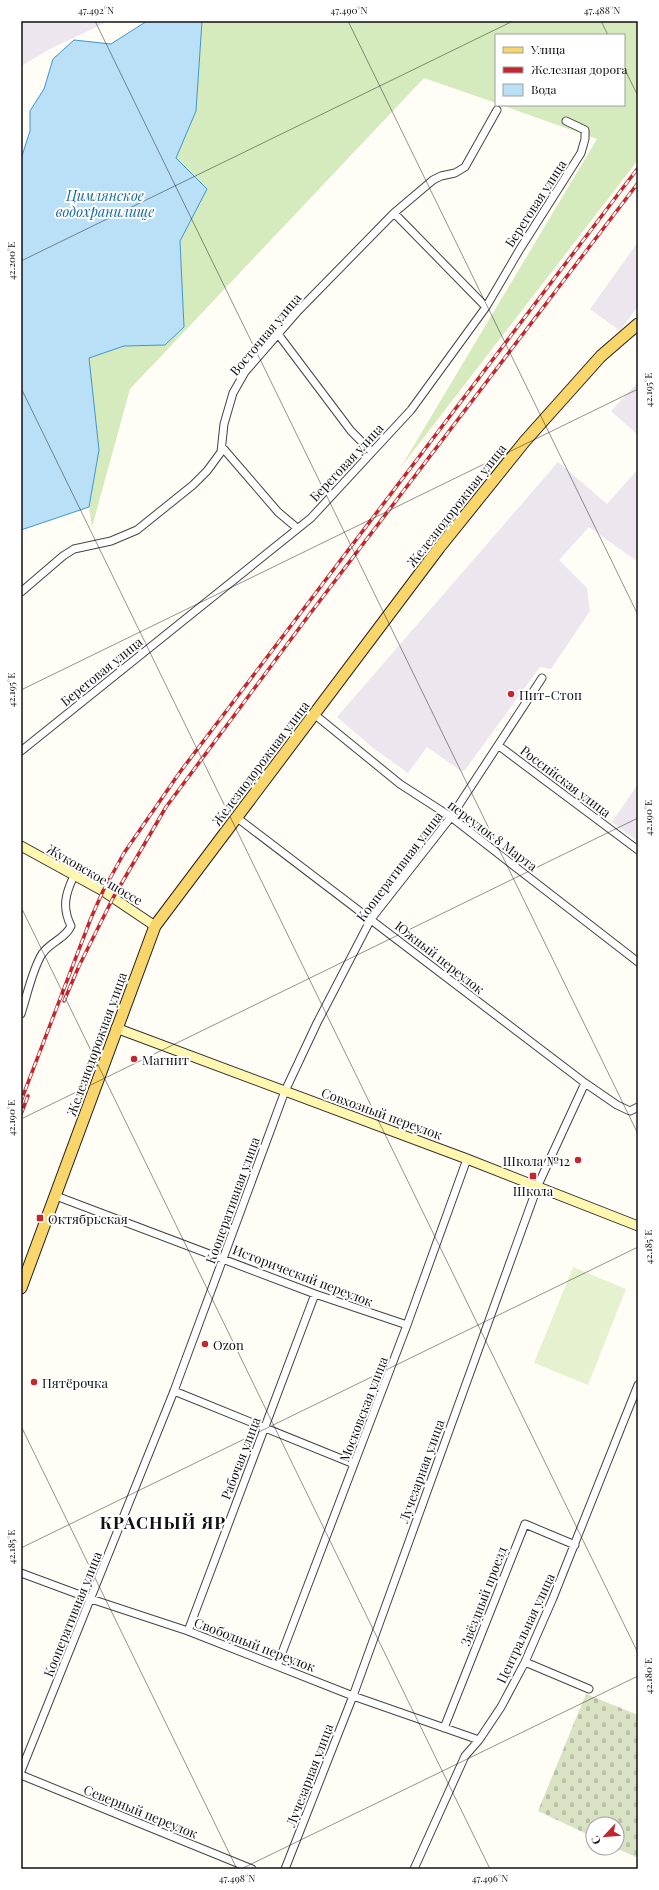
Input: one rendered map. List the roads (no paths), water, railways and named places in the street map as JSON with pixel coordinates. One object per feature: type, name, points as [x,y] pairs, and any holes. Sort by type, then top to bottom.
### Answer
[{"type":"main road","name":"Железнодорожная улица","points":[[21,1288],[155,926],[438,548],[525,441],[600,356],[638,324]]},
{"type":"street","name":"Восточная улица","points":[[21,592],[63,556],[74,549],[126,536],[151,520],[186,493],[221,452],[224,424],[236,386],[245,372],[298,311],[394,213],[433,180],[441,176],[455,173],[465,167],[497,110]]},
{"type":"street","name":"Береговая улица","points":[[21,751],[311,518],[411,410],[486,307],[520,249],[581,153],[586,130],[566,121]]},
{"type":"street","points":[[394,213],[486,307]]},
{"type":"street","points":[[278,334],[351,431],[372,452]]},
{"type":"street","points":[[222,447],[278,512],[297,528]]},
{"type":"street","name":"Кооперативная улица","points":[[21,1771],[174,1391],[284,1091],[317,1023],[371,919],[451,817],[499,746],[542,678]]},
{"type":"street","name":"переулок 8 Марта","points":[[314,714],[400,784],[451,817],[638,962]]},
{"type":"street","name":"Российская улица","points":[[499,746],[638,850]]},
{"type":"street","name":"Южный переулок","points":[[236,817],[584,1083],[617,1105],[630,1111],[638,1106]]},
{"type":"street","name":"Жуковское шоссе","points":[[21,846],[103,891],[155,926]]},
{"type":"street","points":[[21,1014],[42,955],[50,945],[68,934],[70,926],[64,905],[66,893],[74,876]]},
{"type":"street","name":"Совхозный переулок","points":[[116,1028],[467,1159],[638,1226]]},
{"type":"street","name":"Лучезарная улица","points":[[285,1869],[353,1696],[538,1186],[584,1083]]},
{"type":"street","name":"Московская улица","points":[[277,1666],[407,1325],[467,1159]]},
{"type":"street","name":"Исторический переулок","points":[[56,1196],[224,1258],[315,1294],[407,1325]]},
{"type":"street","name":"Рабочая улица","points":[[188,1631],[315,1294]]},
{"type":"street","name":"Центральная улица","points":[[414,1869],[465,1756],[480,1740],[501,1707],[525,1662],[575,1545],[596,1486],[638,1385]]},
{"type":"street","points":[[174,1391],[354,1464]]},
{"type":"street","name":"Звёздный проезд","points":[[444,1728],[525,1524],[575,1545]]},
{"type":"street","name":"Свободный переулок","points":[[21,1573],[91,1599],[188,1631],[353,1696],[480,1740]]},
{"type":"street","points":[[525,1662],[589,1689]]},
{"type":"street","name":"Северный переулок","points":[[21,1775],[252,1869]]},
{"type":"water","name":"Цимлянское водохранилище","points":[[147,21],[202,21],[196,111],[176,158],[207,189],[180,241],[184,327],[165,345],[124,346],[89,358],[99,450],[89,507],[21,530],[21,159],[30,131],[30,111],[44,89],[53,59],[74,40],[111,44]]},
{"type":"railway","points":[[21,1101],[91,918],[103,891],[124,853],[180,772],[638,168]]},
{"type":"railway","points":[[64,1001],[79,966],[113,898],[166,807],[309,615],[638,183]]},
{"type":"railway","points":[[21,1114],[28,1096]]},
{"type":"place","name":"Пит-Стоп","points":[[511,694]]},
{"type":"place","name":"Магнит","points":[[134,1059]]},
{"type":"place","name":"Школа №12","points":[[578,1160]]},
{"type":"place","name":"Школа","points":[[533,1176]]},
{"type":"place","name":"Октябрьская","points":[[40,1218]]},
{"type":"place","name":"Ozon","points":[[205,1344]]},
{"type":"place","name":"Пятёрочка","points":[[34,1382]]},
{"type":"district","name":"КРАСНЫЙ ЯР","points":[[163,1522]]}]
